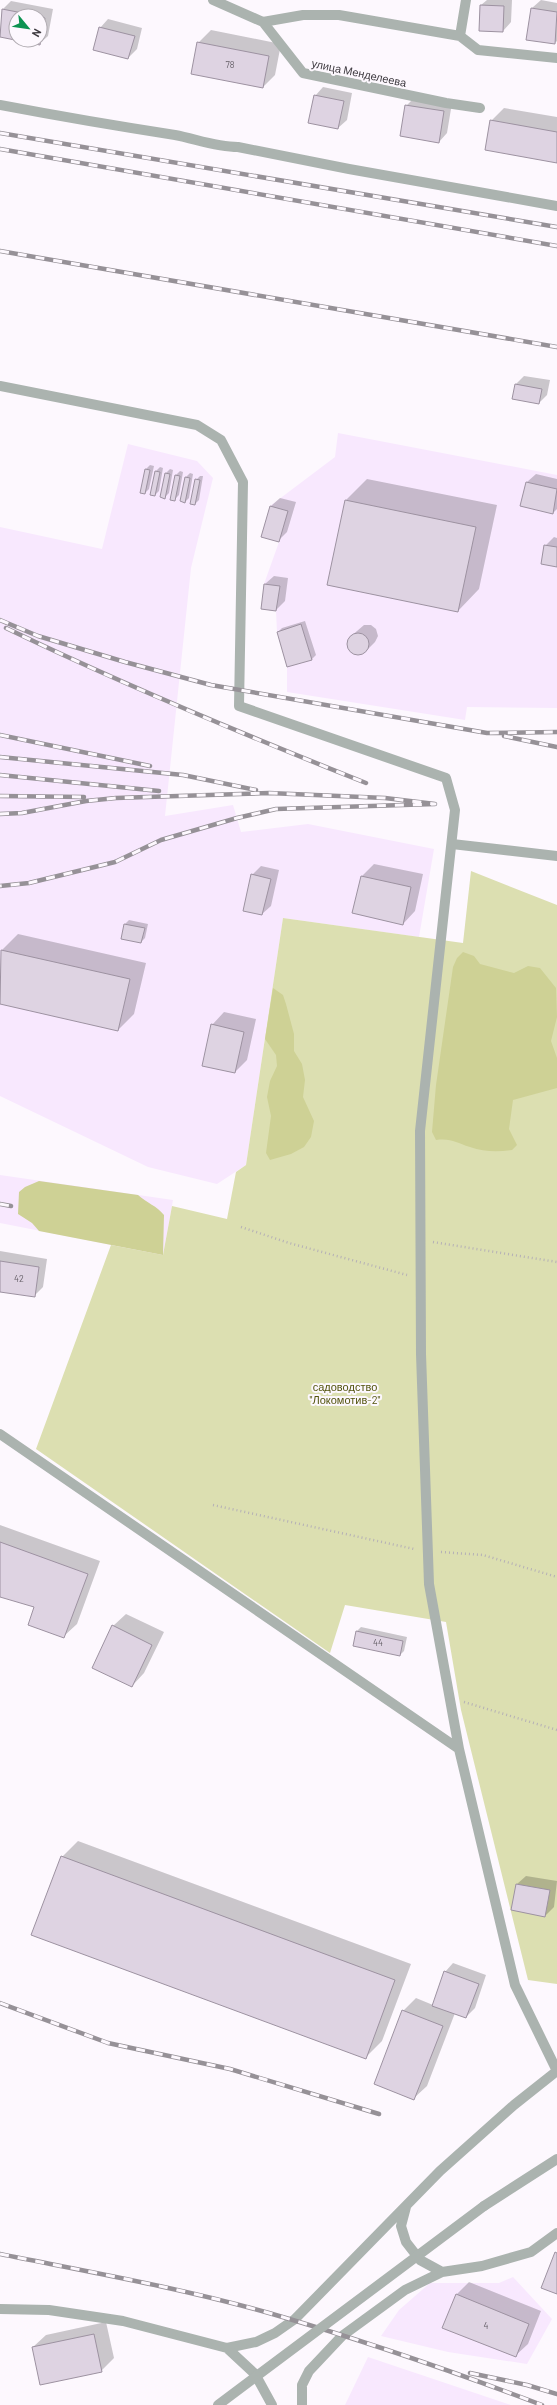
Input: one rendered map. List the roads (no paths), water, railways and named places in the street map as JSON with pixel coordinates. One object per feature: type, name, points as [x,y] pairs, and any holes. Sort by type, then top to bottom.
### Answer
[{"type":"street","name":"улица Менделеева","points":[[213,0],[263,22],[303,73],[446,103],[480,108]]},
{"type":"street","points":[[460,36],[466,0]]},
{"type":"street","points":[[263,22],[303,15],[339,15],[460,36],[478,50],[557,58]]},
{"type":"street","points":[[0,105],[108,126],[187,137],[221,147],[238,147],[557,206]]},
{"type":"street","points":[[0,386],[197,424],[221,440],[243,482],[239,706],[366,748],[446,778],[455,810],[420,1131],[421,1354],[429,1584],[459,1749],[515,1985],[557,2071],[514,2105],[440,2171],[293,2321],[276,2333],[256,2342],[227,2348],[122,2321],[49,2310],[0,2309]]},
{"type":"street","points":[[452,844],[557,856]]},
{"type":"street","points":[[0,1434],[459,1749]]},
{"type":"street","points":[[218,2405],[484,2206],[557,2159]]},
{"type":"street","points":[[406,2206],[401,2226],[406,2242],[420,2260],[442,2272]]},
{"type":"street","points":[[302,2405],[302,2385],[309,2371],[342,2336],[405,2290],[442,2272],[482,2266],[531,2252],[557,2233]]},
{"type":"street","points":[[227,2348],[255,2374],[272,2405]]},
{"type":"railway","points":[[0,133],[557,227]]},
{"type":"railway","points":[[0,149],[557,246]]},
{"type":"railway","points":[[0,251],[557,347]]},
{"type":"railway","points":[[0,620],[38,636],[125,662],[211,685],[487,733],[557,732]]},
{"type":"railway","points":[[6,628],[95,670],[185,709],[366,783]]},
{"type":"railway","points":[[0,735],[150,766]]},
{"type":"railway","points":[[504,736],[557,747]]},
{"type":"railway","points":[[0,757],[183,775],[256,790]]},
{"type":"railway","points":[[0,775],[159,791]]},
{"type":"railway","points":[[0,814],[22,813],[86,801],[116,798],[269,793],[385,798],[435,804],[276,809],[237,818],[161,840],[115,862],[29,883],[0,886]]},
{"type":"railway","points":[[0,796],[84,797]]},
{"type":"railway","points":[[0,1204],[11,1206]]},
{"type":"railway","points":[[0,2003],[108,2043],[230,2069],[379,2114]]},
{"type":"railway","points":[[0,2254],[169,2288],[269,2313],[407,2356],[542,2405]]},
{"type":"railway","points":[[470,2373],[527,2385],[557,2394]]},
{"type":"park label","name":"садоводство \"Локомотив-2\"","points":[[345,1393]]}]
